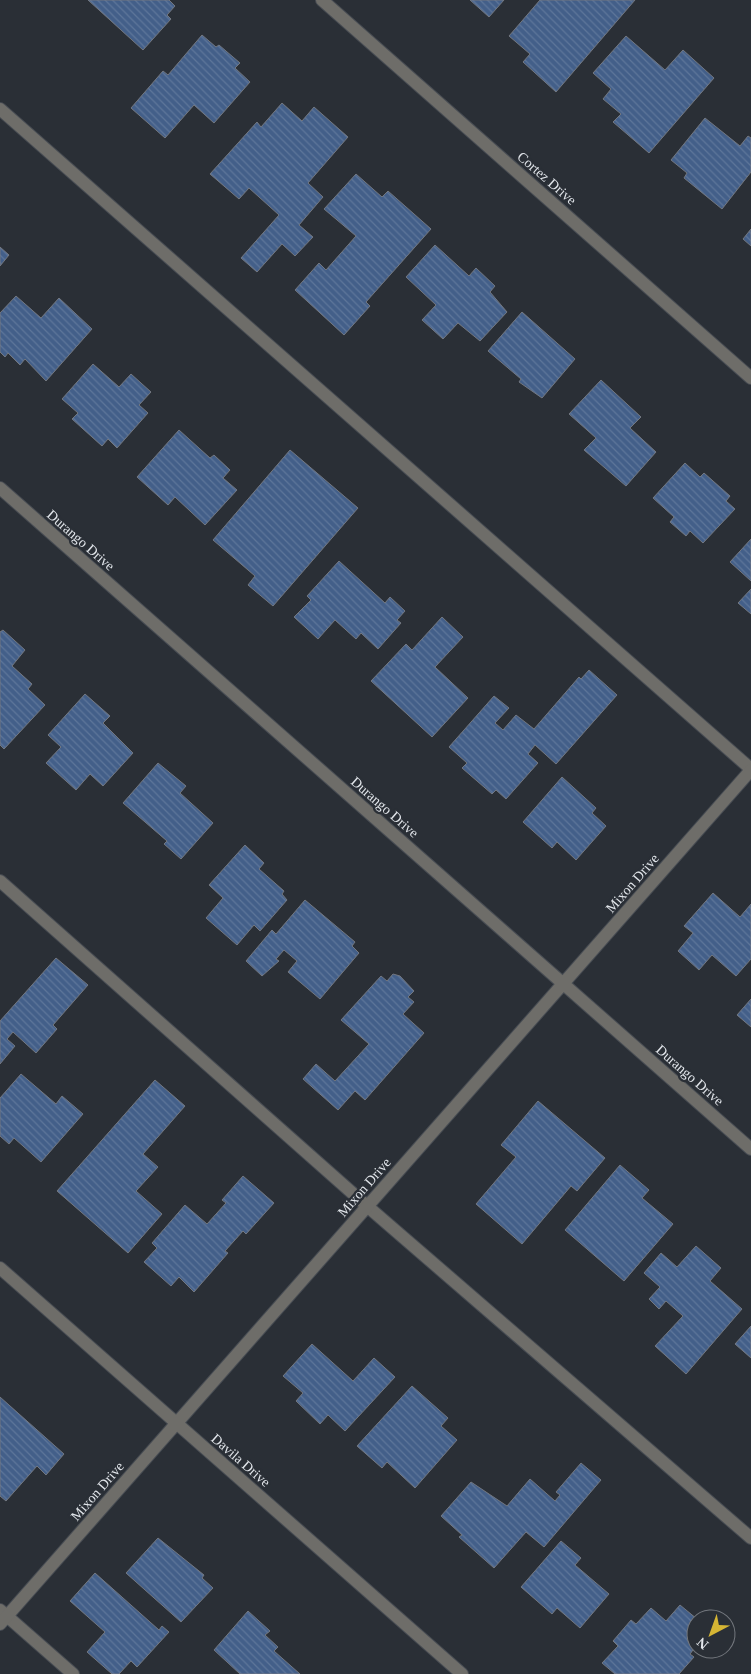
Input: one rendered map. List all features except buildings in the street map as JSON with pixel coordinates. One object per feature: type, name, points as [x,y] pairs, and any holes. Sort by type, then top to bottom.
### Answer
[{"type":"street","name":"Cortez Drive","points":[[322,0],[751,378]]},
{"type":"street","points":[[0,109],[751,770]]},
{"type":"street","name":"Durango Drive","points":[[0,488],[751,1149]]},
{"type":"street","name":"Mixon Drive","points":[[2,1616],[176,1424],[751,770]]},
{"type":"street","points":[[0,881],[367,1206],[751,1538]]},
{"type":"street","name":"Davila Drive","points":[[0,1268],[462,1674]]},
{"type":"street","points":[[2,1616],[73,1674]]}]
